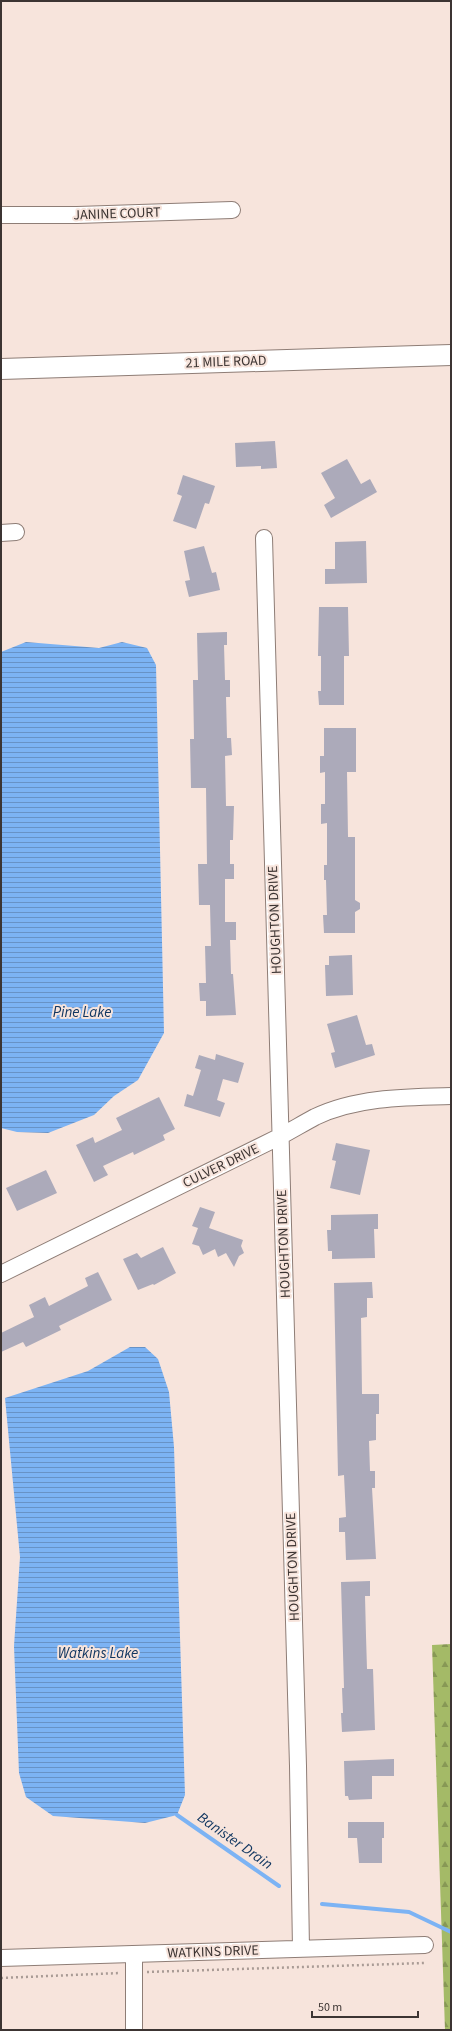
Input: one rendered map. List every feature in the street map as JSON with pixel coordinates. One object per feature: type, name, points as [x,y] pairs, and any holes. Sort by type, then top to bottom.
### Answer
[{"type":"street","name":"JANINE COURT","points":[[1,215],[77,216],[232,210]]},
{"type":"street","name":"21 MILE ROAD","points":[[1,369],[451,355]]},
{"type":"street","name":"HOUGHTON DRIVE","points":[[264,538],[298,1774],[301,1949]]},
{"type":"street","name":"CULVER DRIVE","points":[[1,1274],[281,1136],[316,1116],[350,1106],[409,1097],[451,1096]]},
{"type":"street","name":"WATKINS DRIVE","points":[[1,1958],[424,1945]]},
{"type":"street","points":[[134,1954],[134,2030]]},
{"type":"path","points":[[1,1978],[134,1972],[425,1963]]},
{"type":"green space","points":[[451,1644],[451,2030],[445,2030],[432,1645]]},
{"type":"water","name":"Pine Lake","points":[[26,642],[99,648],[122,642],[147,648],[156,665],[164,1033],[138,1080],[114,1096],[94,1115],[48,1133],[17,1132],[1,1128],[1,652]]},
{"type":"water","name":"Watkins Lake","points":[[130,1347],[145,1347],[158,1359],[169,1392],[174,1447],[185,1795],[177,1815],[145,1823],[53,1816],[26,1797],[19,1773],[14,1646],[20,1557],[5,1398],[88,1371]]},
{"type":"building","points":[[275,441],[277,468],[261,469],[261,466],[236,467],[235,443]]},
{"type":"building","points":[[347,459],[361,484],[370,479],[377,492],[331,518],[324,505],[335,498],[321,473]]},
{"type":"building","points":[[183,475],[215,486],[209,504],[205,503],[196,529],[173,521],[182,496],[177,494]]},
{"type":"building","points":[[366,541],[367,583],[325,584],[325,569],[335,569],[335,542]]},
{"type":"building","points":[[204,546],[212,573],[216,572],[220,590],[189,597],[185,581],[190,580],[184,551]]},
{"type":"building","points":[[319,607],[348,607],[349,656],[344,656],[344,705],[319,705],[318,691],[321,691],[321,656],[318,656]]},
{"type":"building","points":[[227,632],[227,645],[224,645],[225,680],[230,680],[230,697],[226,697],[227,738],[231,738],[232,755],[225,756],[226,806],[234,806],[233,840],[230,840],[230,864],[234,864],[234,879],[225,879],[225,922],[236,922],[236,940],[230,940],[231,974],[233,974],[236,1015],[206,1016],[206,1001],[200,1001],[199,983],[206,983],[205,946],[211,946],[210,905],[199,905],[198,864],[207,864],[206,788],[191,788],[190,739],[194,739],[193,680],[198,680],[197,633]]},
{"type":"building","points":[[324,728],[356,728],[356,772],[347,772],[348,837],[355,837],[355,900],[360,903],[360,909],[355,912],[355,933],[324,933],[323,915],[327,915],[324,865],[327,865],[327,823],[321,824],[321,804],[325,804],[325,772],[320,773],[320,756],[324,756]]},
{"type":"building","points":[[352,955],[353,995],[326,996],[325,965],[329,965],[329,956]]},
{"type":"building","points":[[357,1015],[366,1045],[372,1044],[375,1055],[335,1068],[331,1053],[335,1052],[327,1024]]},
{"type":"building","points":[[216,1054],[244,1063],[238,1083],[223,1079],[217,1100],[225,1103],[220,1117],[184,1106],[187,1094],[193,1096],[201,1070],[195,1068],[199,1055],[215,1060]]},
{"type":"building","points":[[159,1097],[175,1129],[163,1135],[165,1140],[134,1155],[133,1152],[103,1166],[108,1175],[94,1182],[76,1145],[93,1137],[95,1143],[122,1130],[116,1118]]},
{"type":"building","points":[[336,1143],[370,1150],[360,1195],[330,1188],[336,1161],[332,1160]]},
{"type":"building","points":[[46,1170],[57,1193],[17,1211],[6,1188]]},
{"type":"building","points":[[200,1207],[215,1212],[209,1228],[243,1240],[241,1246],[244,1253],[239,1256],[234,1267],[226,1253],[218,1257],[215,1249],[203,1255],[199,1246],[192,1244],[198,1228],[192,1226]]},
{"type":"building","points":[[378,1214],[378,1229],[374,1229],[375,1258],[332,1259],[332,1251],[328,1251],[327,1230],[331,1230],[331,1215]]},
{"type":"building","points":[[163,1247],[176,1273],[154,1285],[153,1284],[138,1290],[123,1259],[137,1253],[141,1258]]},
{"type":"building","points":[[98,1272],[112,1300],[59,1326],[61,1330],[26,1347],[23,1342],[1,1352],[1,1333],[34,1317],[29,1305],[45,1297],[49,1306],[88,1286],[85,1278]]},
{"type":"building","points":[[372,1282],[373,1298],[367,1298],[367,1317],[361,1318],[362,1394],[379,1394],[379,1414],[376,1414],[376,1440],[369,1441],[370,1471],[375,1471],[375,1488],[372,1488],[376,1559],[346,1560],[345,1532],[339,1532],[339,1518],[346,1517],[344,1475],[338,1476],[334,1283]]},
{"type":"building","points":[[370,1581],[370,1596],[365,1596],[367,1669],[373,1669],[375,1730],[342,1732],[342,1688],[344,1688],[341,1582]]},
{"type":"building","points":[[394,1759],[394,1776],[372,1776],[372,1799],[349,1800],[348,1796],[345,1796],[344,1761]]},
{"type":"building","points":[[348,1822],[384,1822],[384,1838],[382,1838],[382,1863],[359,1863],[357,1838],[348,1838]]},
{"type":"waterway","name":"Banister Drain","points":[[177,1815],[279,1886]]},
{"type":"waterway","name":"Banister Drain","points":[[322,1904],[409,1912],[451,1932]]}]
